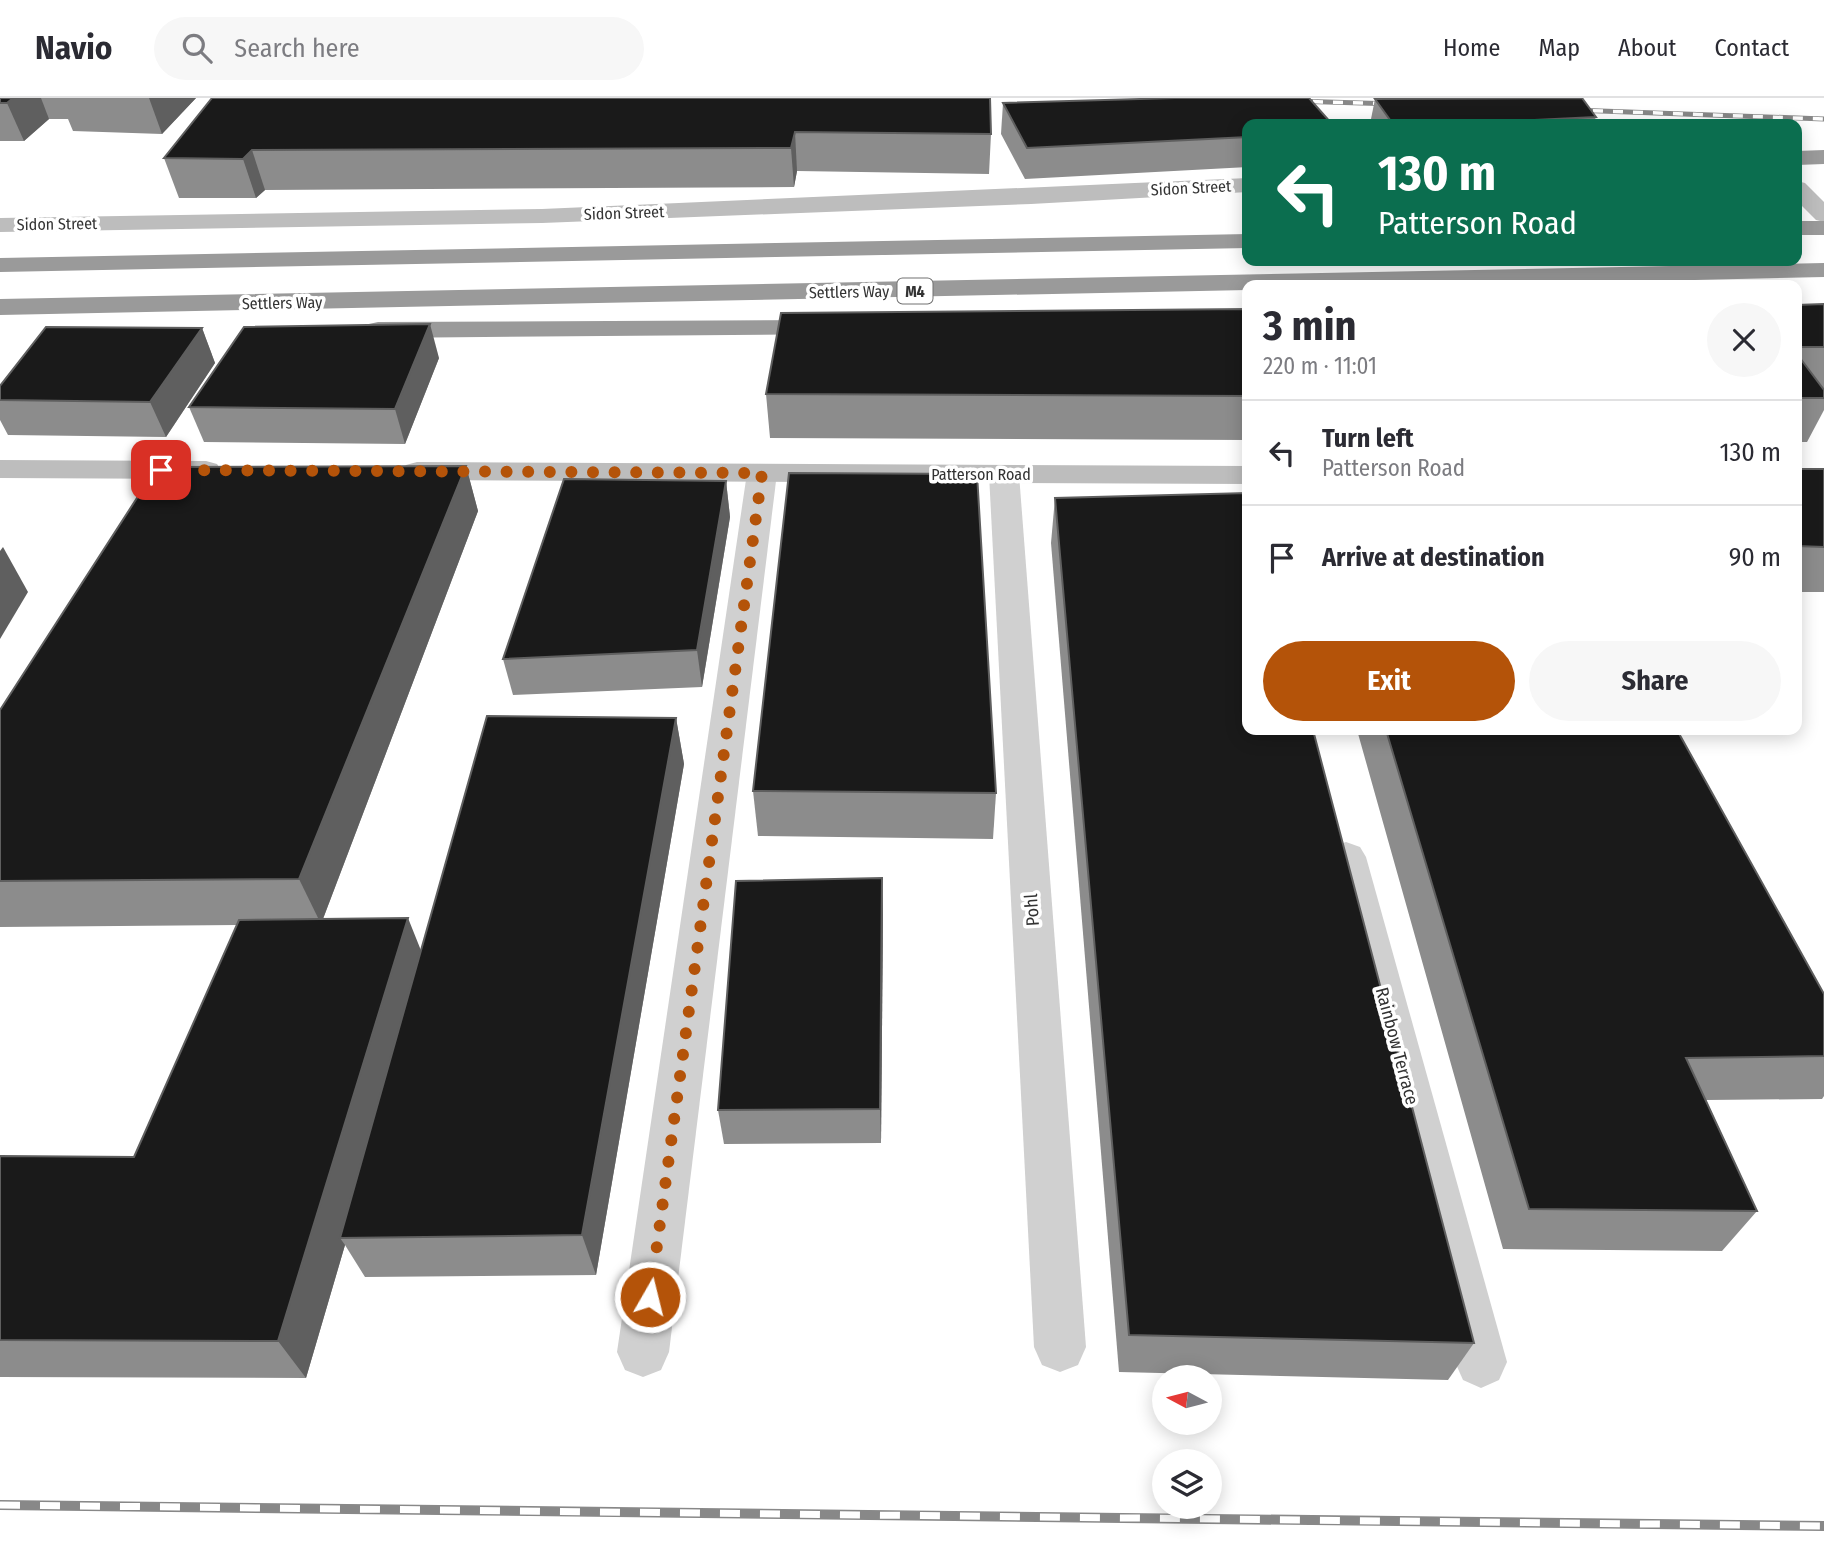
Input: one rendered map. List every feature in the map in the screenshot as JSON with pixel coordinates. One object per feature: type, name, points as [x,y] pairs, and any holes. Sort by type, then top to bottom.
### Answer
[{"type":"highway","points":[[1802,158],[1824,157]]},
{"type":"highway","points":[[1802,229],[1824,228]]},
{"type":"highway","points":[[0,265],[1242,241]]},
{"type":"highway","name":"Settlers Way","points":[[1345,280],[1824,270]]},
{"type":"highway","name":"Settlers Way","points":[[0,307],[1242,282]]},
{"type":"highway","points":[[55,307],[248,328]]},
{"type":"highway","points":[[352,329],[857,328]]},
{"type":"street","name":"Sidon Street","points":[[0,225],[542,216],[1031,197],[1242,185]]},
{"type":"street","points":[[1802,193],[1824,215]]},
{"type":"street","points":[[0,469],[236,470]]},
{"type":"street","name":"Patterson Road","points":[[388,471],[1004,474],[1242,480]]},
{"type":"street","points":[[643,1352],[762,473]]},
{"type":"street","name":"Pohl","points":[[1004,474],[1060,1347]]},
{"type":"street","name":"Rainbow Terrace","points":[[1337,824],[1481,1362]]},
{"type":"building","points":[[0,98],[13,98],[7,103],[0,103]]},
{"type":"building","points":[[212,98],[990,98],[991,134],[795,132],[791,148],[252,150],[243,159],[164,158]]},
{"type":"building","points":[[1175,98],[1309,98],[1328,119],[1242,119],[1242,137],[1027,148],[1003,103]]},
{"type":"building","points":[[1582,98],[1596,117],[1389,119],[1375,99]]},
{"type":"building","points":[[1824,304],[1824,347],[1802,347],[1802,305]]},
{"type":"building","points":[[1242,309],[1242,396],[766,394],[781,313]]},
{"type":"building","points":[[430,324],[395,409],[189,407],[244,327]]},
{"type":"building","points":[[46,327],[202,328],[150,402],[0,400],[0,386]]},
{"type":"building","points":[[1802,361],[1824,390],[1824,398],[1802,398]]},
{"type":"building","points":[[466,466],[299,879],[0,881],[0,710],[157,467]]},
{"type":"building","points":[[1802,469],[1824,469],[1824,547],[1802,546]]},
{"type":"building","points":[[789,473],[977,474],[996,793],[753,791]]},
{"type":"building","points":[[564,479],[726,481],[697,650],[503,659]]},
{"type":"building","points":[[1242,493],[1242,735],[1314,735],[1474,1343],[1129,1335],[1055,498]]},
{"type":"building","points":[[487,716],[676,718],[582,1235],[340,1238]]},
{"type":"building","points":[[1387,735],[1680,735],[1824,994],[1824,1056],[1686,1058],[1757,1211],[1529,1209]]},
{"type":"building","points":[[882,878],[880,1109],[718,1110],[736,881]]},
{"type":"building","points":[[408,918],[278,1341],[0,1340],[0,1156],[134,1157],[239,920]]},
{"type":"railway","points":[[1293,101],[1395,104]]},
{"type":"railway","points":[[1573,110],[1824,119]]},
{"type":"railway","points":[[0,1505],[1824,1526]]},
{"type":"route","points":[[161,470],[762,473],[650,1297]]}]
